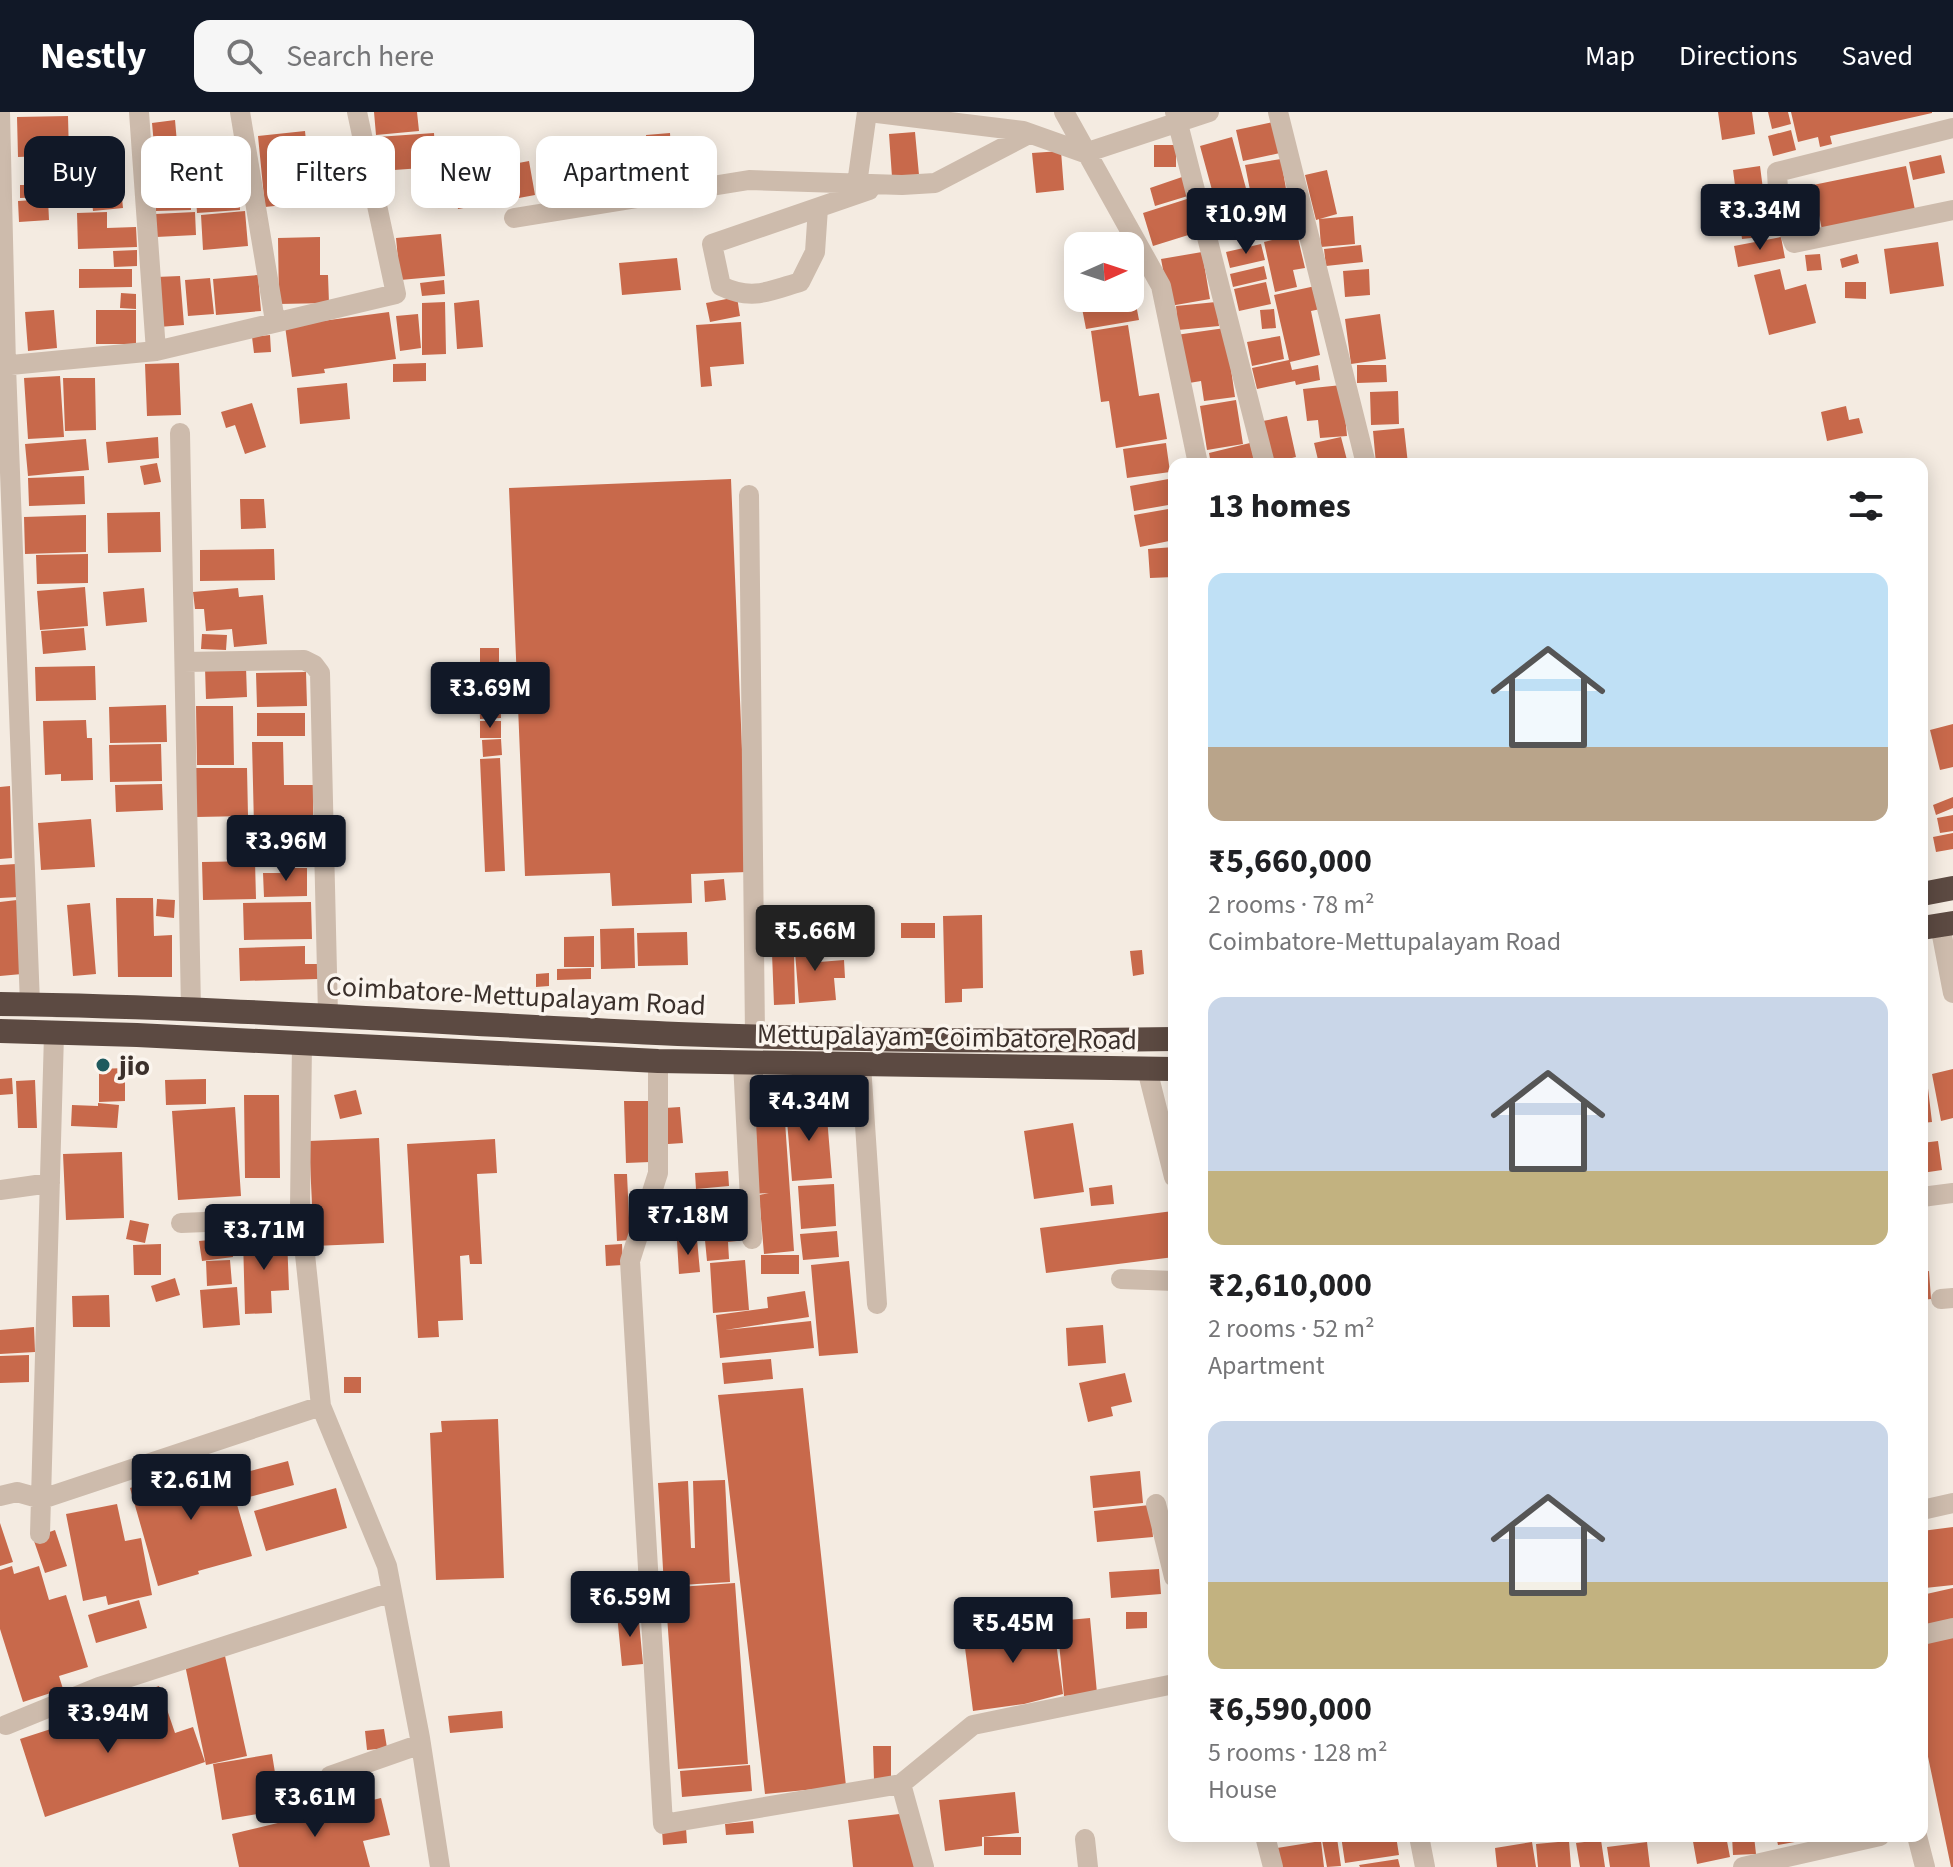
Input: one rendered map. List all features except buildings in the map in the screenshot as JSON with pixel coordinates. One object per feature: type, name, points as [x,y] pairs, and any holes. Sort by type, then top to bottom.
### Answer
[{"type":"highway","points":[[1928,893],[1953,888]]},
{"type":"highway","name":"Coimbatore-Mettupalayam Road","points":[[0,1004],[191,1009],[668,1033],[1050,1042],[1168,1039]]},
{"type":"highway","points":[[34,1004],[47,1033]]},
{"type":"highway","name":"Mettupalayam-Coimbatore Road","points":[[0,1031],[658,1061],[1168,1069]]},
{"type":"street","points":[[0,112],[3,366],[34,1004]]},
{"type":"street","points":[[139,112],[156,351]]},
{"type":"street","points":[[240,112],[275,321]]},
{"type":"street","points":[[3,366],[156,351],[396,294],[357,112]]},
{"type":"street","points":[[857,184],[868,112],[1029,134],[1085,153],[1176,117],[1209,112]]},
{"type":"street","points":[[1064,112],[1161,286],[1197,458]]},
{"type":"street","points":[[1278,112],[1364,458]]},
{"type":"street","points":[[1176,117],[1263,458]]},
{"type":"street","points":[[1953,128],[1777,172],[1779,208],[1794,243],[1953,210]]},
{"type":"street","points":[[514,218],[749,180],[884,185],[935,183],[1029,134]]},
{"type":"street","points":[[818,208],[815,252],[800,282],[754,295],[735,293],[721,286],[712,244],[884,185]]},
{"type":"street","points":[[180,433],[191,1009]]},
{"type":"street","points":[[749,495],[755,1035]]},
{"type":"street","points":[[185,662],[304,660],[314,665],[320,673],[328,1015]]},
{"type":"street","points":[[1938,925],[1953,993]]},
{"type":"street","points":[[40,1534],[50,1183],[47,1033]]},
{"type":"street","points":[[302,1043],[301,1218],[321,1406],[387,1566],[421,1744],[440,1867]]},
{"type":"street","points":[[658,1061],[658,1173],[630,1261],[663,1824],[901,1784],[973,1725],[1168,1685]]},
{"type":"street","points":[[743,1062],[752,1239]]},
{"type":"street","points":[[861,1065],[877,1304]]},
{"type":"street","points":[[1147,1069],[1168,1153]]},
{"type":"street","points":[[0,1190],[50,1183]]},
{"type":"street","points":[[1928,1196],[1953,1193]]},
{"type":"street","points":[[181,1223],[301,1218]]},
{"type":"street","points":[[1121,1279],[1168,1281]]},
{"type":"street","points":[[0,1496],[17,1492],[42,1499],[321,1406]]},
{"type":"street","points":[[1928,1509],[1953,1503]]},
{"type":"street","points":[[1156,1504],[1168,1553]]},
{"type":"street","points":[[6,1725],[99,1687],[392,1592]]},
{"type":"street","points":[[1928,1634],[1953,1628]]},
{"type":"street","points":[[330,1776],[421,1744]]},
{"type":"street","points":[[901,1784],[924,1867]]},
{"type":"street","points":[[1085,1839],[1088,1867]]},
{"type":"street","points":[[1267,1842],[1273,1867]]},
{"type":"street","points":[[1420,1842],[1425,1867]]},
{"type":"street","points":[[1743,1867],[1853,1842]]},
{"type":"street","points":[[1919,1842],[1925,1867]]},
{"type":"place","name":"jio","points":[[103,1065]]}]
